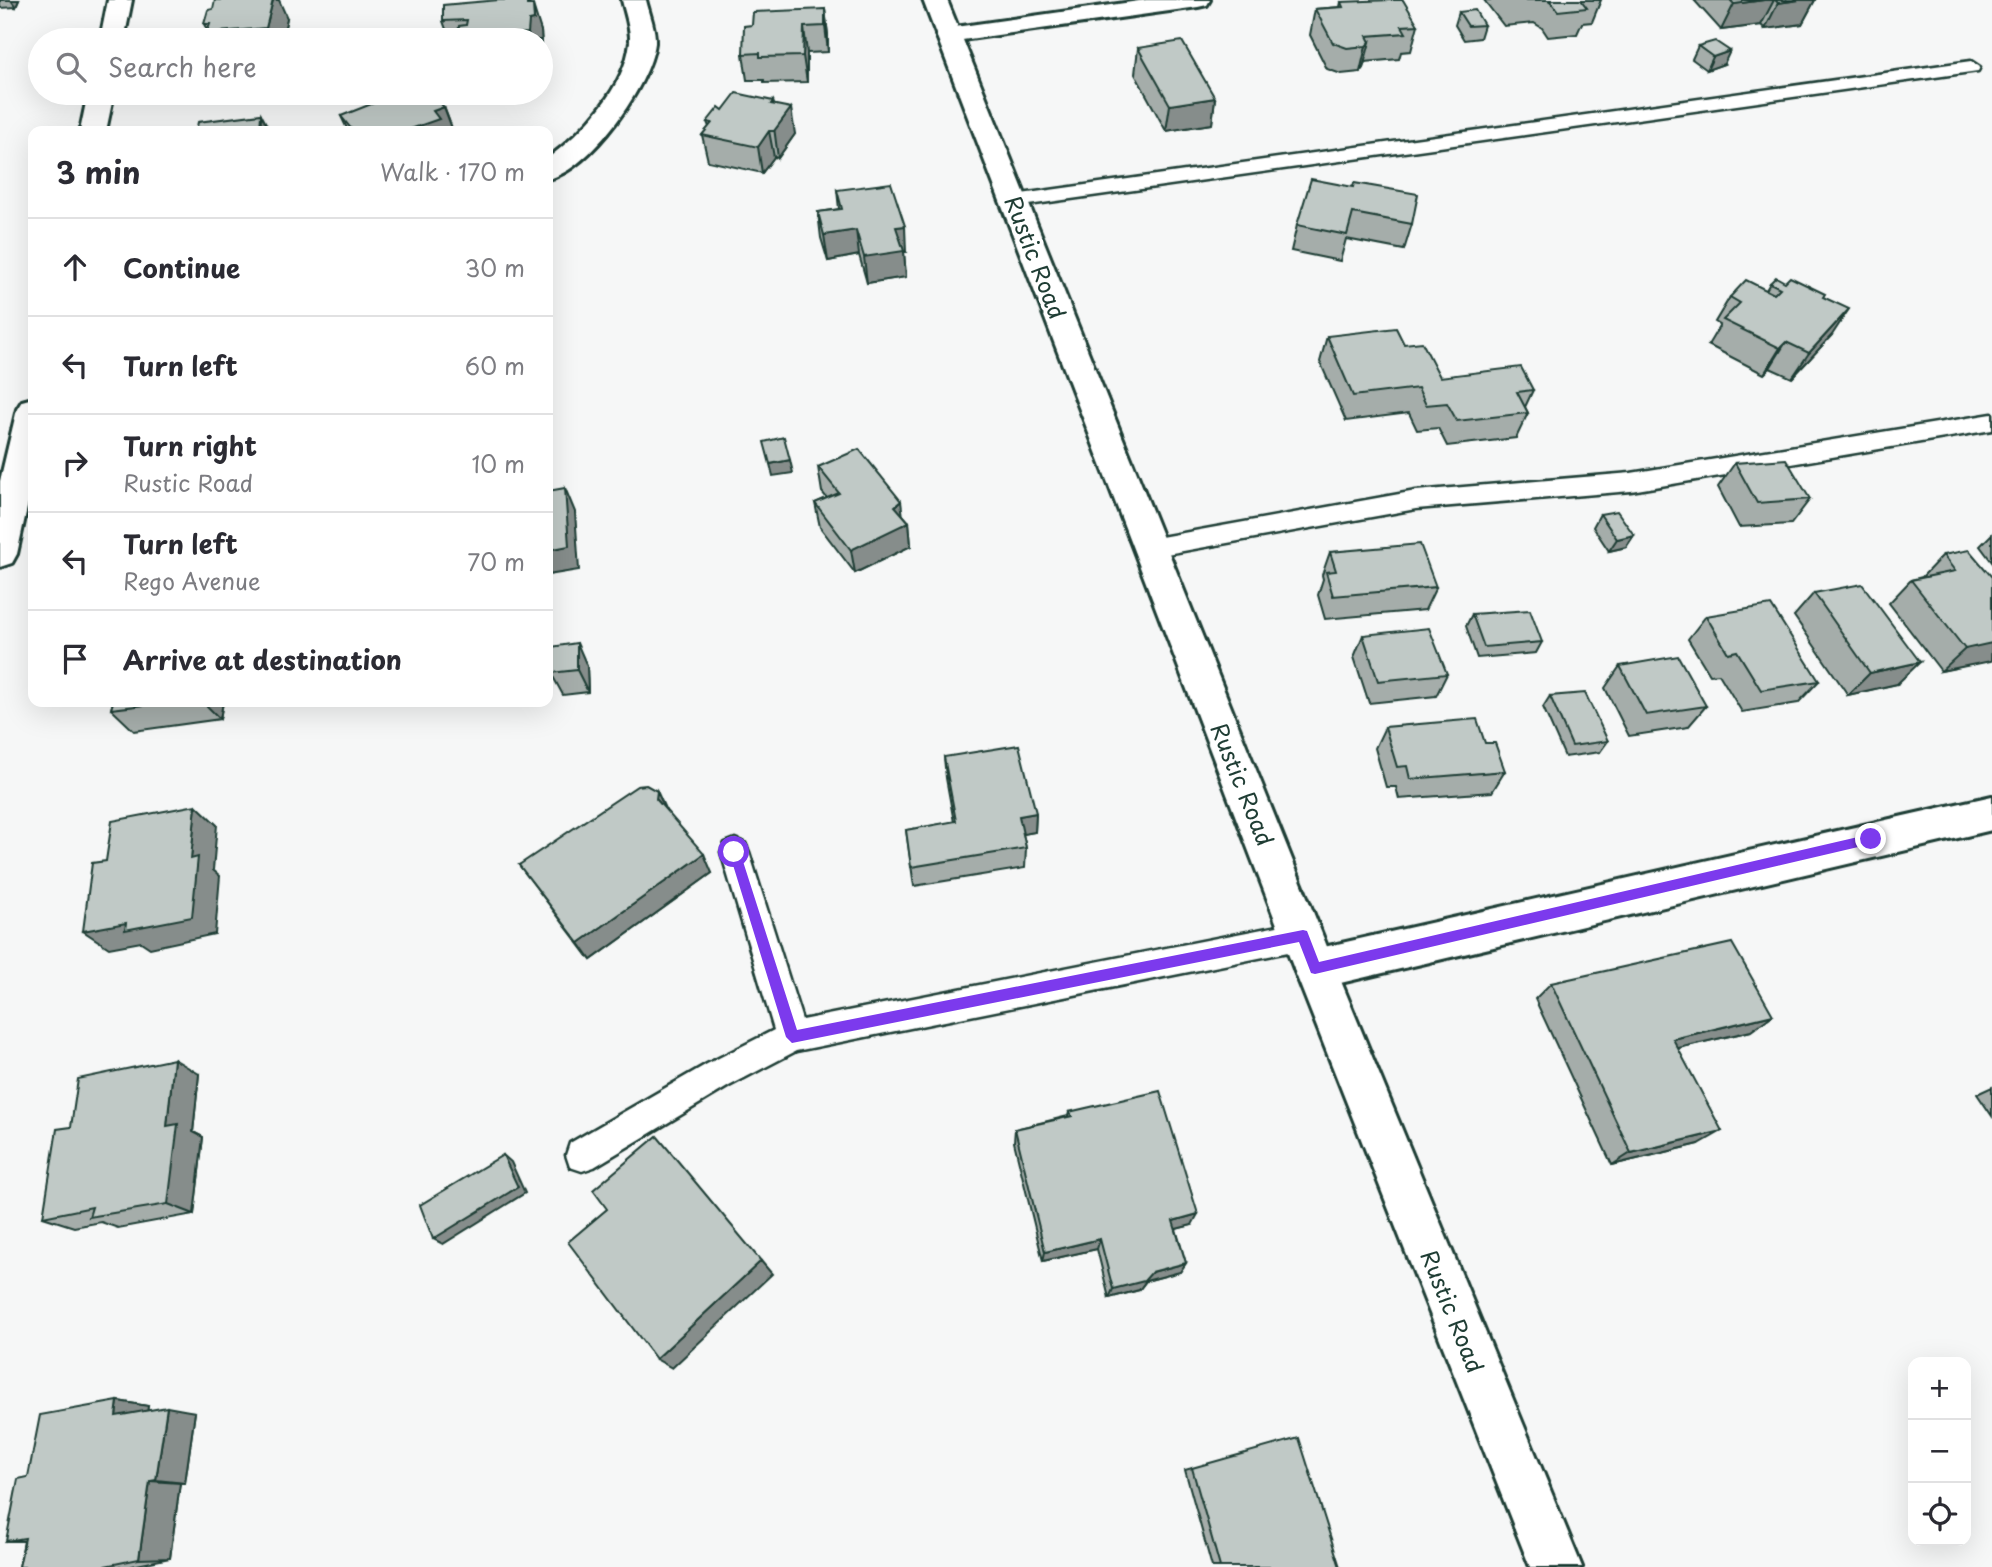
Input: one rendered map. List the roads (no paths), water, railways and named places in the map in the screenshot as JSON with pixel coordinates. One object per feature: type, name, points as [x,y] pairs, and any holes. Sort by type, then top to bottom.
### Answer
[{"type":"street","points":[[114,28],[120,0]]},
{"type":"street","points":[[553,167],[576,150],[607,119],[639,61],[643,39],[634,0]]},
{"type":"street","name":"Rustic Road","points":[[935,0],[1309,952],[1556,1567]]},
{"type":"street","points":[[948,35],[1198,0]]},
{"type":"street","points":[[94,126],[98,105]]},
{"type":"street","points":[[0,554],[28,431]]},
{"type":"street","points":[[1309,952],[1992,813]]},
{"type":"lane","points":[[1014,201],[1971,67]]},
{"type":"lane","points":[[1150,548],[1416,500],[1631,482],[1992,422]]},
{"type":"lane","points":[[734,852],[792,1037]]},
{"type":"lane","points":[[582,1155],[718,1075],[792,1037],[1309,952]]}]
